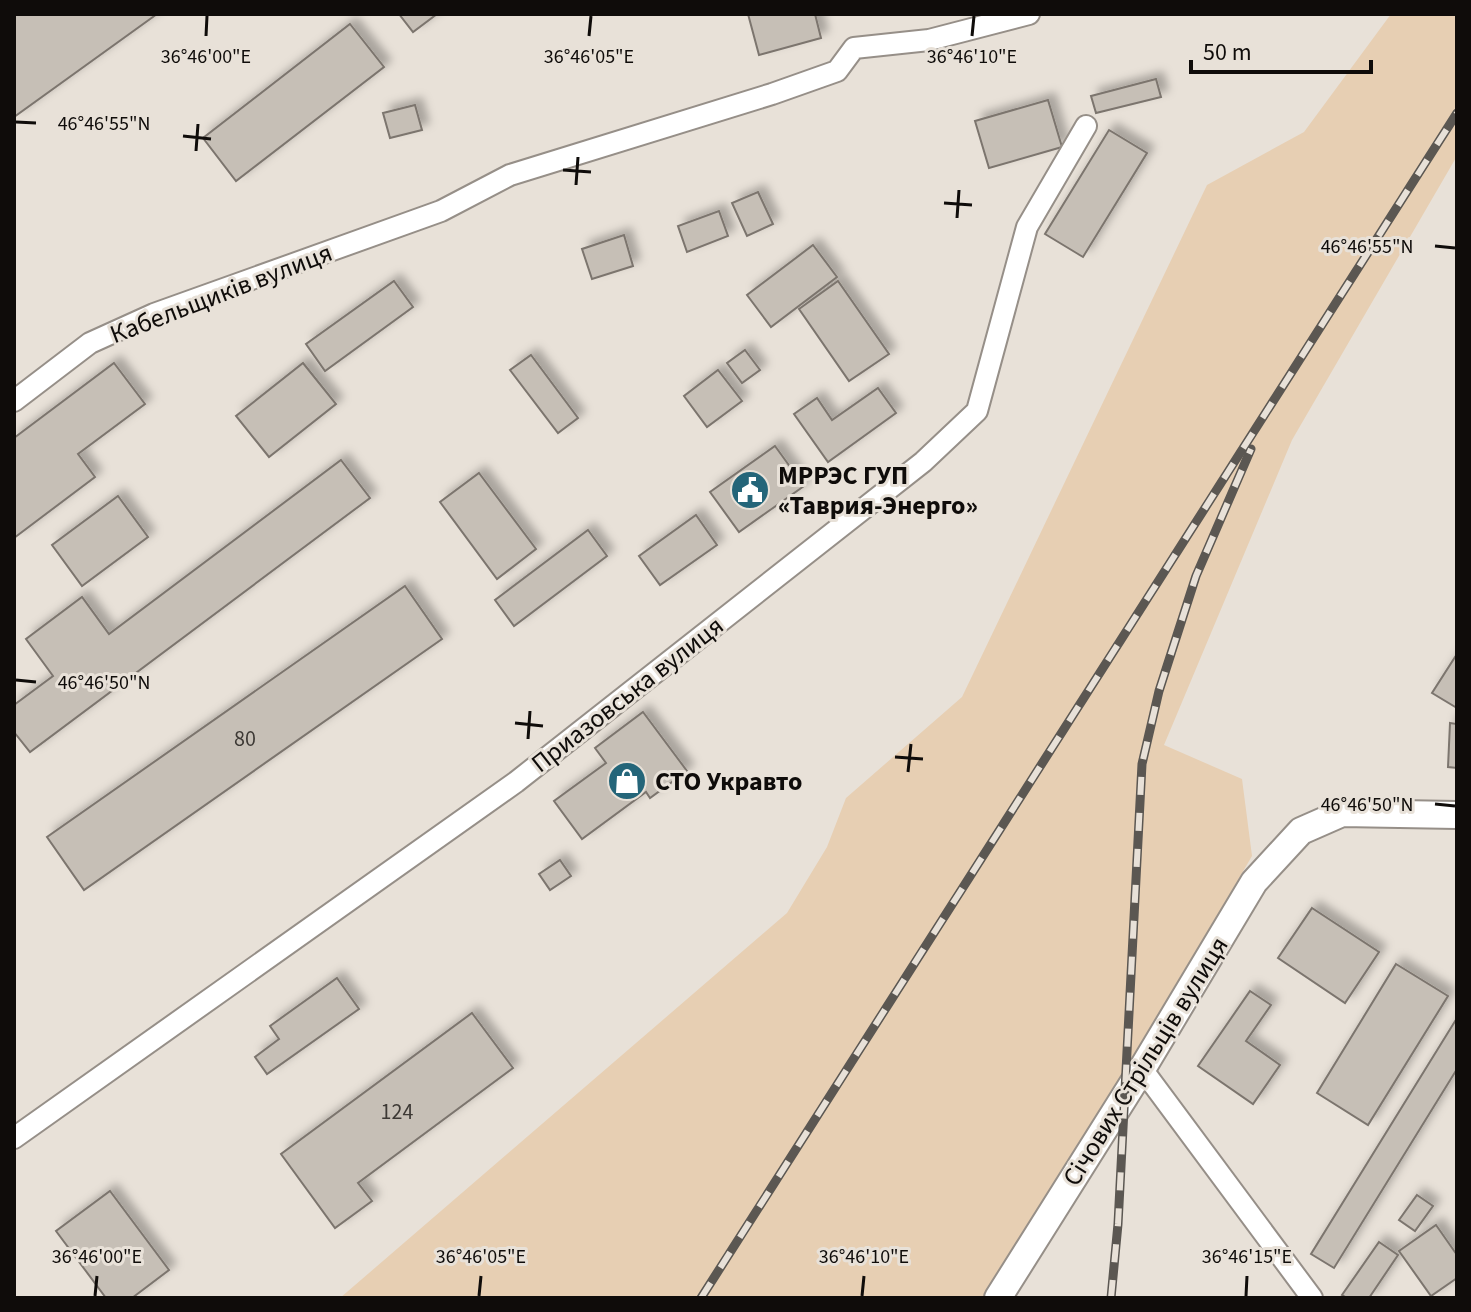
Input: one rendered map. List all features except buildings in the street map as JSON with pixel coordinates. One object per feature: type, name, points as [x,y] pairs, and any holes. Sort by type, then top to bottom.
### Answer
[{"type":"street","name":"Кабельщиків вулиця","points":[[14,401],[90,343],[154,314],[441,211],[510,175],[837,71],[854,48],[929,40],[1029,14]]},
{"type":"street","name":"Приазовська вулиця","points":[[14,1138],[516,782],[923,462],[977,411],[1027,227],[1086,126]]},
{"type":"street","name":"Січових Стрільців вулиця","points":[[998,1298],[1142,1069],[1254,882],[1301,831],[1342,813],[1457,815]]},
{"type":"street","points":[[1142,1069],[1312,1298]]},
{"type":"shaded area","points":[[1391,14],[1457,14],[1457,156],[1292,440],[1164,745],[1242,779],[1252,856],[1093,1128],[984,1298],[340,1298],[787,913],[827,847],[846,798],[962,697],[1207,185],[1304,132]]},
{"type":"railway","points":[[701,1298],[1457,113]]},
{"type":"railway","points":[[1111,1298],[1118,1224],[1142,764],[1159,691],[1196,576],[1251,449]]},
{"type":"place","name":"МРРЭС ГУП «Таврия-Энерго»","points":[[750,490]]},
{"type":"place","name":"СТО Укравто","points":[[627,781]]}]
